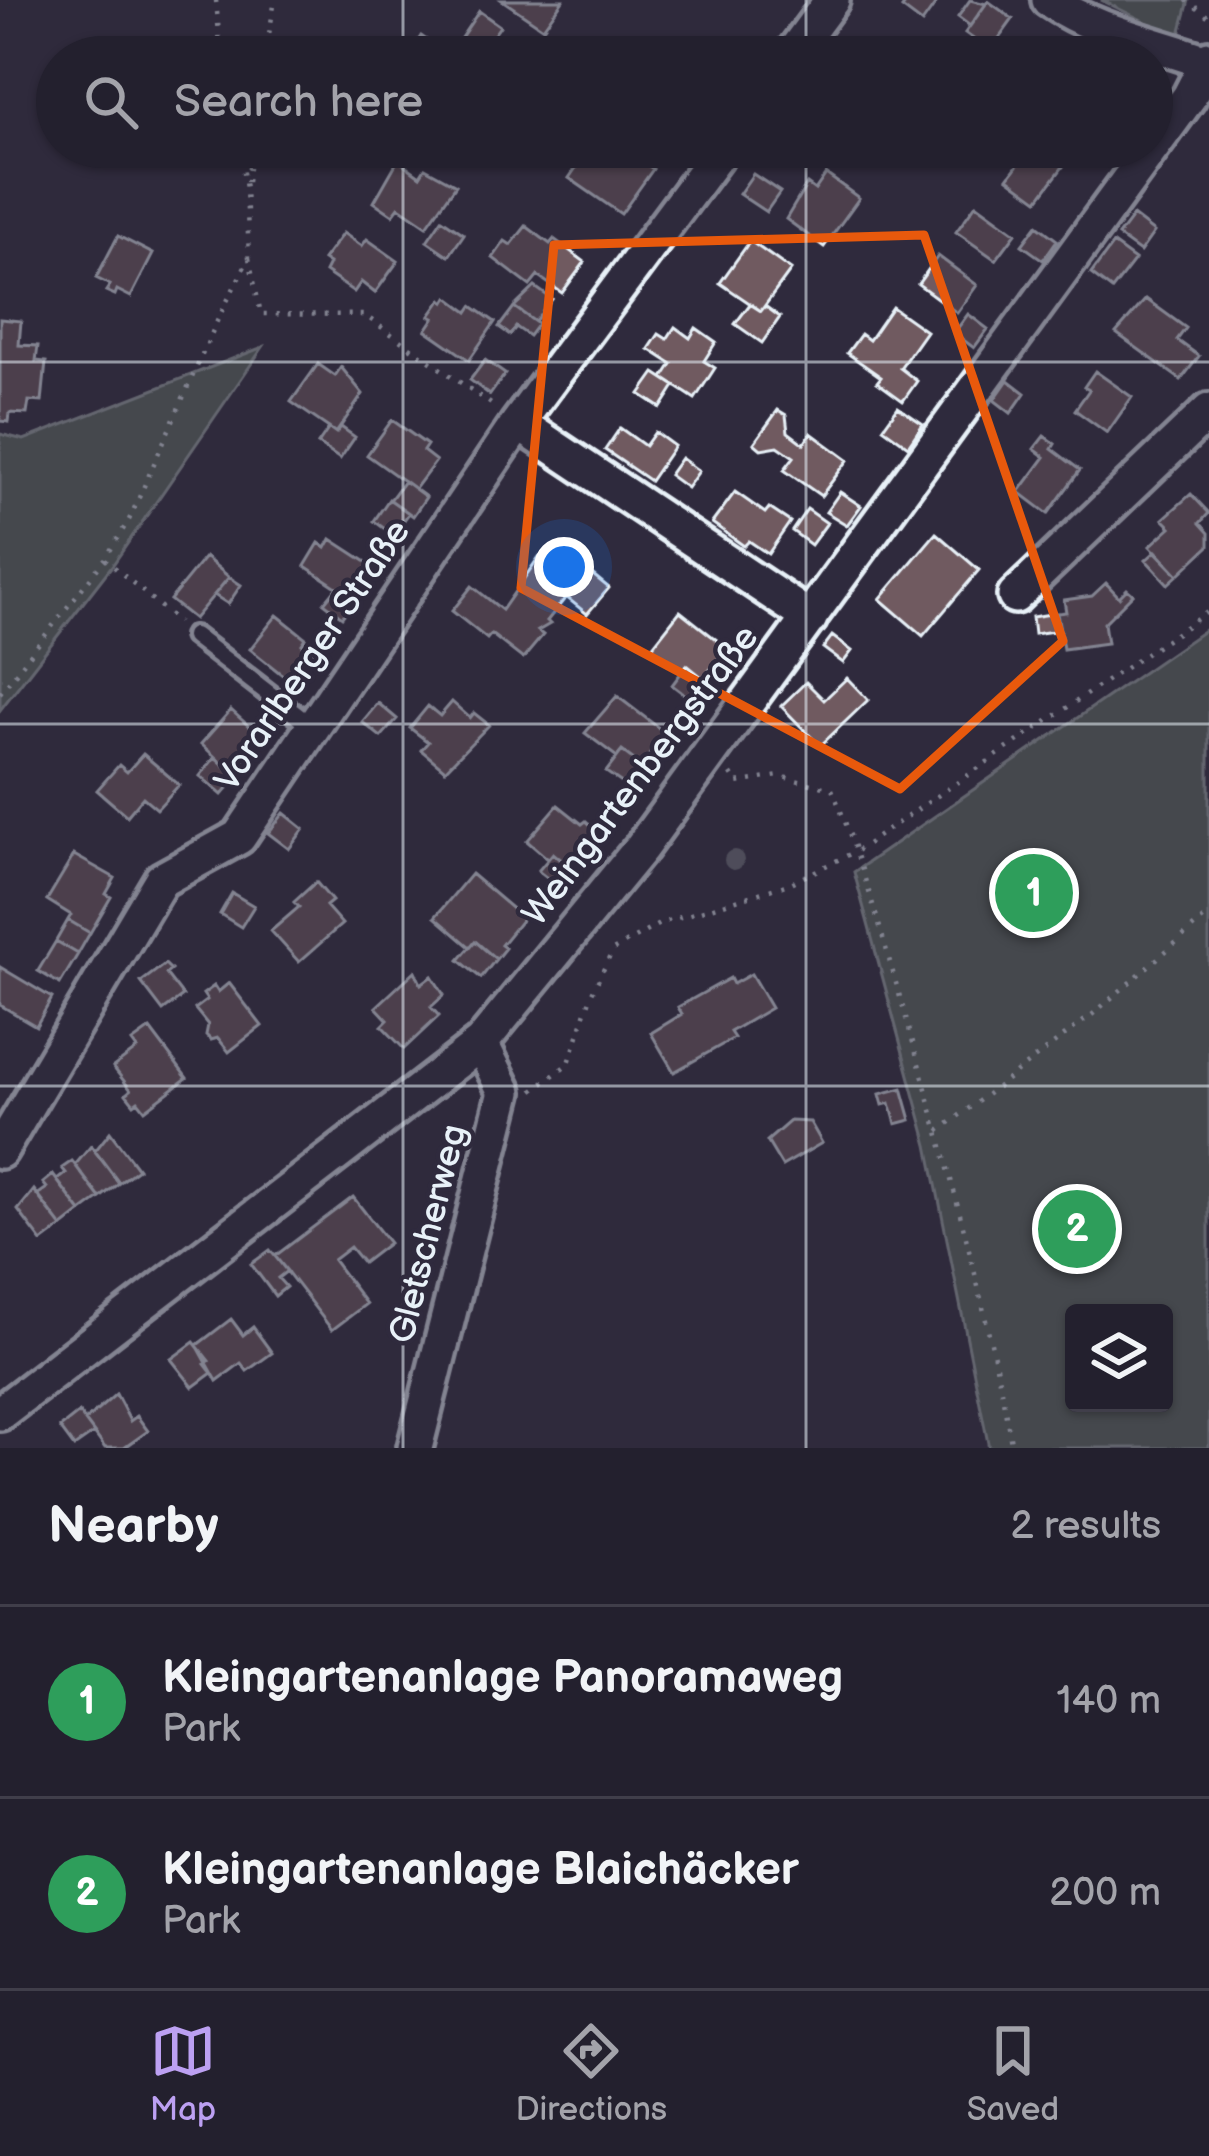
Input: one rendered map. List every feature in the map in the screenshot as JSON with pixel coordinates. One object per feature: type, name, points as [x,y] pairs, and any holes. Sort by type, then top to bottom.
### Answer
[{"type":"street","points":[[805,36],[832,0]]},
{"type":"street","points":[[1049,0],[1068,14],[1125,36]]},
{"type":"street","points":[[1173,50],[1208,61]]},
{"type":"street","name":"Weingartenbergstraße","points":[[1173,120],[1208,61]]},
{"type":"street","name":"Vorarlberger Straße","points":[[0,1151],[161,880],[239,836],[518,423],[707,168]]},
{"type":"street","name":"Weingartenbergstraße","points":[[0,1413],[481,1043],[641,848],[1138,168]]},
{"type":"street","points":[[1015,596],[1209,411]]},
{"type":"street","points":[[518,423],[810,618]]},
{"type":"street","name":"Gletscherweg","points":[[415,1448],[505,1092],[481,1043]]},
{"type":"lane","points":[[194,636],[312,728]]},
{"type":"path","points":[[216,0],[219,36]]},
{"type":"path","points":[[269,36],[275,0]]},
{"type":"path","points":[[1186,0],[1209,17]]},
{"type":"path","points":[[242,168],[249,258],[261,314],[364,315],[518,423]]},
{"type":"path","points":[[246,188],[249,168]]},
{"type":"path","points":[[0,693],[105,559],[129,520],[249,258]]},
{"type":"path","points":[[105,559],[194,636]]},
{"type":"path","points":[[505,1092],[533,1091],[569,1063],[592,992],[613,950],[661,923],[789,884],[858,850],[1209,611]]},
{"type":"path","points":[[714,746],[737,782],[778,776],[832,789],[858,850],[939,1131],[999,1374],[1012,1448]]},
{"type":"path","points":[[939,1131],[1093,1014],[1209,914]]},
{"type":"highlighted area","points":[[924,235],[1063,641],[900,789],[521,588],[554,245]]},
{"type":"green space","points":[[1101,0],[1189,0],[1179,38]]},
{"type":"green space","points":[[263,347],[114,563],[0,710],[0,434],[24,440]]},
{"type":"green space","points":[[1209,627],[1209,1448],[989,1448],[928,1145],[854,872]]},
{"type":"building","points":[[502,0],[563,0],[543,28]]},
{"type":"building","points":[[908,0],[937,2],[922,23],[902,8]]},
{"type":"building","points":[[970,0],[986,4],[970,26],[958,17]]},
{"type":"building","points":[[988,1],[1013,19],[1001,36],[965,33]]},
{"type":"building","points":[[479,11],[500,26],[493,36],[462,36]]},
{"type":"building","points":[[393,168],[409,168],[420,176],[425,168],[456,185],[427,226],[399,207],[393,215],[374,202]]},
{"type":"building","points":[[576,168],[653,169],[621,214],[569,178]]},
{"type":"building","points":[[1015,168],[1062,168],[1038,200],[1008,178]]},
{"type":"building","points":[[753,174],[780,192],[766,212],[739,194]]},
{"type":"building","points":[[826,174],[859,198],[824,247],[786,219],[807,184],[815,190]]},
{"type":"building","points":[[976,204],[1016,233],[996,260],[956,232]]},
{"type":"building","points":[[1133,216],[1154,232],[1140,252],[1118,236]]},
{"type":"building","points":[[442,219],[464,234],[449,256],[427,241]]},
{"type":"building","points":[[1037,225],[1057,240],[1043,260],[1022,245]]},
{"type":"building","points":[[526,226],[585,262],[562,293],[538,276],[530,286],[493,258],[505,241],[511,245]]},
{"type":"building","points":[[343,233],[362,246],[367,239],[398,261],[375,293],[361,282],[354,292],[325,272],[329,264],[323,260]]},
{"type":"building","points":[[118,236],[153,254],[131,297],[106,291],[110,285],[96,278]]},
{"type":"building","points":[[750,241],[791,270],[761,311],[720,283]]},
{"type":"building","points":[[1113,244],[1135,260],[1112,290],[1091,274]]},
{"type":"building","points":[[938,256],[977,285],[957,313],[918,284]]},
{"type":"building","points":[[535,287],[552,299],[535,322],[514,307]]},
{"type":"building","points":[[448,297],[468,312],[472,306],[495,322],[469,360],[426,330],[434,318],[430,316]]},
{"type":"building","points":[[1146,299],[1186,328],[1177,340],[1199,356],[1181,380],[1116,333]]},
{"type":"building","points":[[750,304],[761,311],[765,306],[780,317],[762,343],[735,324]]},
{"type":"building","points":[[514,307],[538,324],[529,336],[516,327],[510,335],[499,327]]},
{"type":"building","points":[[892,307],[926,331],[900,368],[917,381],[903,401],[877,382],[881,377],[847,353],[861,334],[869,340]]},
{"type":"building","points":[[968,314],[988,329],[974,348],[954,333]]},
{"type":"building","points":[[0,319],[21,321],[19,345],[38,346],[36,361],[46,362],[42,402],[29,401],[27,414],[10,413],[9,422],[0,421]]},
{"type":"building","points":[[675,327],[690,338],[696,328],[716,342],[704,361],[715,368],[695,399],[663,378],[672,364],[649,349],[659,334],[667,339]]},
{"type":"building","points":[[485,360],[505,374],[490,395],[470,380]]},
{"type":"building","points":[[318,364],[335,376],[341,367],[363,394],[336,433],[291,402]]},
{"type":"building","points":[[1095,371],[1132,397],[1107,433],[1075,410]]},
{"type":"building","points":[[655,373],[675,386],[661,408],[640,394]]},
{"type":"building","points":[[1008,380],[1025,393],[1011,413],[994,400]]},
{"type":"building","points":[[898,407],[923,424],[908,446],[883,428]]},
{"type":"building","points":[[778,410],[786,415],[788,432],[804,444],[811,433],[848,460],[821,496],[784,470],[794,457],[778,446],[761,449],[754,443]]},
{"type":"building","points":[[392,420],[427,445],[423,451],[436,461],[415,489],[367,455]]},
{"type":"building","points":[[341,427],[355,437],[340,459],[318,444],[329,428],[336,433]]},
{"type":"building","points":[[620,428],[645,446],[655,432],[674,446],[650,481],[605,450]]},
{"type":"building","points":[[1044,436],[1055,444],[1052,449],[1080,470],[1048,514],[1019,492],[1045,457],[1034,449]]},
{"type":"building","points":[[681,458],[699,471],[687,488],[669,475]]},
{"type":"building","points":[[404,481],[426,497],[413,516],[390,500]]},
{"type":"building","points":[[735,492],[765,513],[769,508],[790,522],[768,554],[749,541],[744,546],[712,523]]},
{"type":"building","points":[[840,492],[861,506],[847,525],[826,512]]},
{"type":"building","points":[[1191,494],[1209,513],[1200,523],[1209,533],[1209,546],[1178,575],[1150,546],[1171,527],[1163,519]]},
{"type":"building","points":[[389,499],[409,513],[393,535],[374,521]]},
{"type":"building","points":[[807,509],[827,523],[811,545],[792,531]]},
{"type":"building","points":[[936,533],[979,570],[923,636],[880,599]]},
{"type":"building","points":[[331,539],[374,567],[353,598],[305,566],[319,543],[326,548]]},
{"type":"building","points":[[1156,551],[1178,575],[1168,584],[1146,560]]},
{"type":"building","points":[[205,557],[229,577],[194,619],[170,600]]},
{"type":"building","points":[[539,557],[575,586],[547,621],[550,624],[538,631],[543,635],[523,659],[452,611],[472,586],[502,610]]},
{"type":"building","points":[[587,570],[609,588],[587,614],[566,597]]},
{"type":"building","points":[[229,577],[241,585],[228,604],[214,595]]},
{"type":"building","points":[[1106,583],[1119,597],[1127,589],[1133,594],[1104,623],[1107,643],[1063,649],[1057,613],[1066,612],[1064,600],[1092,596]]},
{"type":"building","points":[[337,587],[356,599],[342,617],[324,603]]},
{"type":"building","points":[[680,611],[727,648],[703,679],[687,665],[682,672],[651,648]]},
{"type":"building","points":[[1057,613],[1060,630],[1034,634],[1032,617]]},
{"type":"building","points":[[277,615],[306,638],[302,644],[314,654],[295,685],[250,649]]},
{"type":"building","points":[[832,636],[852,651],[843,663],[823,648]]},
{"type":"building","points":[[687,665],[708,682],[693,701],[672,685]]},
{"type":"building","points":[[847,678],[868,700],[820,746],[781,706],[806,682],[824,700]]},
{"type":"building","points":[[617,696],[664,732],[642,766],[622,751],[617,757],[585,733]]},
{"type":"building","points":[[452,702],[470,718],[474,713],[489,725],[445,770],[421,750],[428,742],[410,728],[428,706],[440,716]]},
{"type":"building","points":[[378,703],[397,719],[381,737],[362,722]]},
{"type":"building","points":[[231,710],[262,738],[232,772],[201,744]]},
{"type":"building","points":[[622,751],[642,766],[626,786],[606,772]]},
{"type":"building","points":[[143,754],[179,785],[157,809],[143,797],[127,816],[97,790],[119,765],[127,772]]},
{"type":"building","points":[[215,757],[238,777],[222,795],[200,776]]},
{"type":"building","points":[[558,805],[596,830],[567,865],[553,853],[548,859],[527,841]]},
{"type":"building","points":[[284,813],[304,829],[289,849],[268,833]]},
{"type":"building","points":[[553,853],[575,871],[561,889],[538,871]]},
{"type":"building","points":[[74,855],[115,878],[106,894],[111,897],[90,933],[47,900]]},
{"type":"building","points":[[471,874],[523,918],[496,959],[475,941],[470,947],[435,917]]},
{"type":"building","points":[[316,882],[332,901],[326,906],[342,924],[299,962],[271,931],[299,907],[294,902]]},
{"type":"building","points":[[232,893],[254,906],[241,927],[220,914]]},
{"type":"building","points":[[68,920],[90,933],[78,954],[56,941]]},
{"type":"building","points":[[56,941],[78,954],[60,984],[38,971]]},
{"type":"building","points":[[475,941],[496,959],[481,978],[459,960]]},
{"type":"building","points":[[165,964],[171,970],[166,974],[183,996],[163,1011],[141,982]]},
{"type":"building","points":[[0,967],[52,998],[36,1026],[0,1005]]},
{"type":"building","points":[[415,971],[421,984],[432,976],[444,995],[431,1007],[439,1016],[404,1049],[382,1026],[388,1020],[376,1007]]},
{"type":"building","points":[[751,974],[771,1008],[730,1032],[734,1038],[674,1072],[651,1033],[682,1014],[678,1007],[730,978],[733,984]]},
{"type":"building","points":[[229,983],[262,1026],[229,1052],[218,1038],[211,1040],[206,1035],[208,1025],[195,1009],[207,1000],[203,994],[214,986],[218,992]]},
{"type":"building","points":[[150,1029],[187,1078],[145,1110],[126,1094],[131,1090],[113,1067],[137,1049],[132,1042]]},
{"type":"building","points":[[902,1088],[911,1120],[896,1124],[890,1103],[883,1105],[880,1094]]},
{"type":"building","points":[[790,1121],[810,1122],[822,1143],[782,1166],[767,1141]]},
{"type":"building","points":[[110,1132],[138,1169],[119,1183],[95,1151]]},
{"type":"building","points":[[91,1146],[119,1183],[100,1198],[75,1165]]},
{"type":"building","points":[[72,1161],[100,1198],[81,1212],[57,1180]]},
{"type":"building","points":[[53,1175],[81,1212],[62,1227],[37,1195]]},
{"type":"building","points":[[34,1190],[62,1227],[42,1242],[18,1210]]},
{"type":"building","points":[[353,1197],[389,1243],[363,1263],[350,1247],[333,1260],[366,1304],[332,1330],[275,1256]]},
{"type":"building","points":[[270,1250],[287,1271],[278,1278],[286,1287],[275,1296],[251,1264]]},
{"type":"building","points":[[231,1319],[243,1335],[253,1327],[272,1353],[247,1371],[241,1363],[217,1381],[197,1345]]},
{"type":"building","points":[[194,1342],[212,1373],[193,1387],[171,1359]]},
{"type":"building","points":[[116,1394],[130,1421],[137,1416],[148,1431],[124,1448],[105,1448],[85,1421]]},
{"type":"building","points":[[79,1413],[94,1433],[74,1447],[60,1428]]},
{"type":"place","name":"Kleingartenanlage Panoramaweg","points":[[1034,893]]},
{"type":"place","name":"Kleingartenanlage Blaichäcker","points":[[1077,1229]]}]
